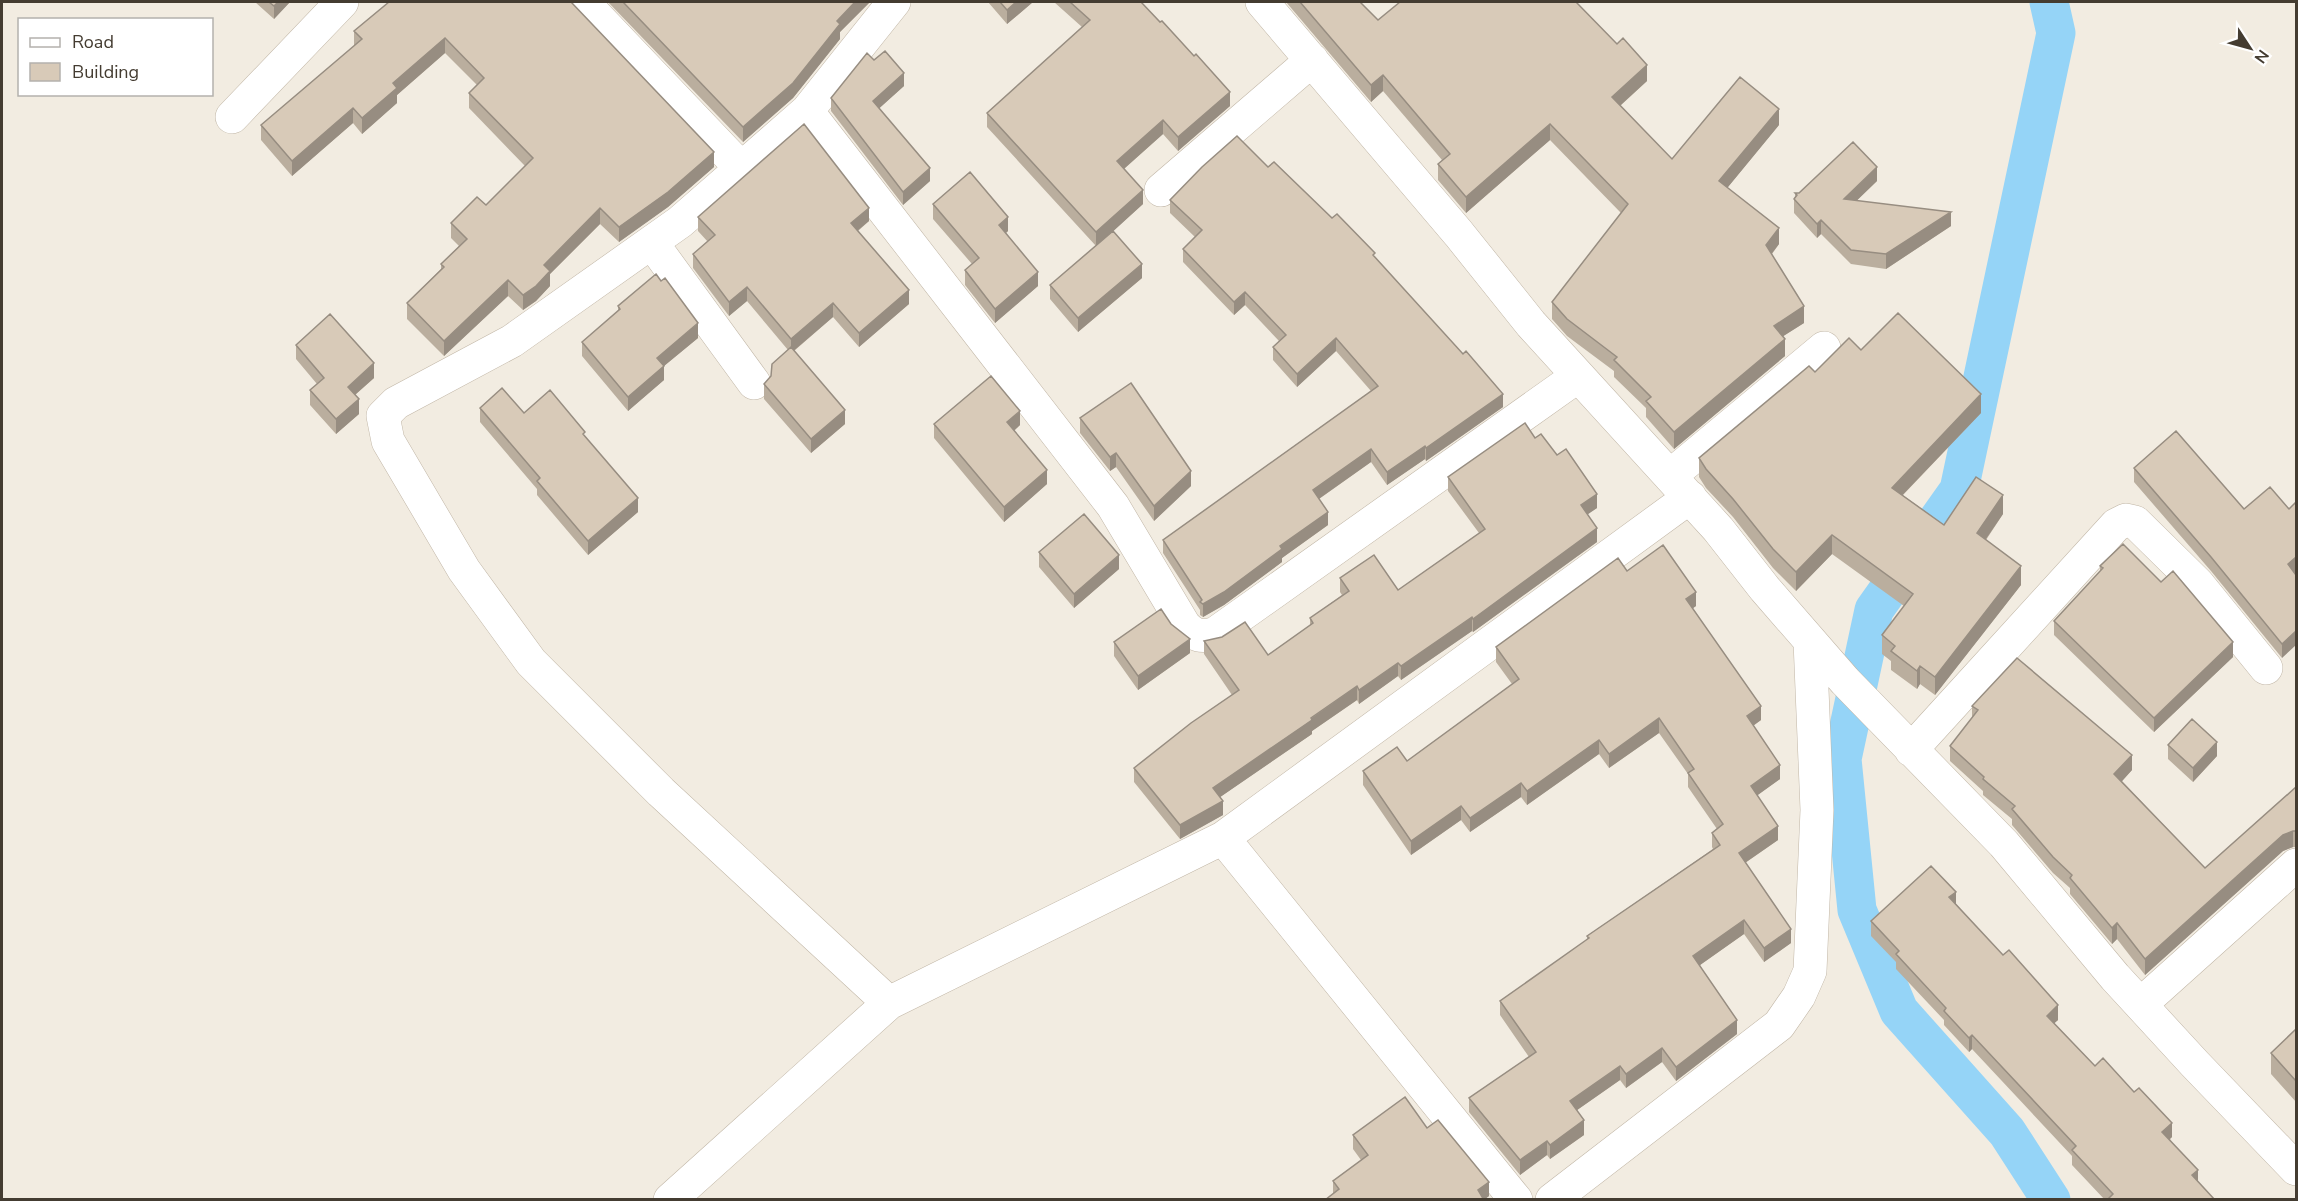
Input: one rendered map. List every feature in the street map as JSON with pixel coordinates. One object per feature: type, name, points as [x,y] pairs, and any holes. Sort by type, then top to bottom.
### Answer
[{"type":"street","points":[[232,117],[342,2]]},
{"type":"street","points":[[583,2],[742,169]]},
{"type":"street","points":[[1262,2],[1459,234],[1531,324],[1680,487],[1845,681],[2004,844],[2115,977],[2194,1064],[2296,1169]]},
{"type":"street","points":[[880,7],[807,111],[680,222],[512,341],[396,403],[383,416],[386,434],[464,570],[531,662],[661,792],[889,1003]]},
{"type":"street","points":[[1161,190],[1312,60]]},
{"type":"street","points":[[807,111],[1113,506],[1184,625],[1192,634],[1206,637],[1216,633],[1578,376]]},
{"type":"street","points":[[652,243],[754,383]]},
{"type":"street","points":[[670,1200],[889,1003],[1223,838],[1680,487],[1824,348]]},
{"type":"street","points":[[1901,739],[2116,525],[2126,520],[2135,522],[2197,583],[2266,668]]},
{"type":"street","points":[[1552,1200],[1779,1024],[1799,996],[1810,971],[1817,810],[1810,640]]},
{"type":"street","points":[[1223,838],[1516,1200]]},
{"type":"street","points":[[2141,1004],[2296,865]]},
{"type":"building","points":[[389,2],[571,2],[714,152],[668,192],[619,227],[600,208],[544,265],[550,271],[536,286],[523,295],[508,280],[444,341],[407,303],[444,267],[441,264],[467,239],[451,223],[477,197],[486,205],[533,158],[469,93],[484,78],[445,38],[393,83],[397,88],[362,118],[353,108],[292,161],[261,125],[362,39],[354,31]]},
{"type":"building","points":[[623,2],[855,2],[837,21],[840,24],[793,83],[743,127]]},
{"type":"building","points":[[1000,2],[1016,2],[1007,10]]},
{"type":"building","points":[[1070,2],[1141,2],[1194,56],[1196,54],[1230,92],[1178,137],[1163,120],[1117,161],[1143,190],[1096,232],[987,113],[1090,20]]},
{"type":"building","points":[[1300,2],[1360,2],[1378,20],[1400,2],[1576,2],[1617,44],[1623,38],[1647,65],[1612,97],[1672,159],[1740,77],[1779,109],[1719,181],[1779,228],[1766,245],[1804,306],[1774,326],[1785,339],[1674,432],[1646,401],[1651,397],[1614,360],[1617,357],[1567,319],[1552,302],[1628,204],[1550,124],[1466,197],[1438,164],[1450,154],[1383,75],[1371,85]]},
{"type":"building","points":[[885,51],[904,73],[873,101],[930,168],[903,192],[831,98],[867,53],[874,60]]},
{"type":"building","points":[[804,124],[869,208],[851,223],[909,290],[859,333],[833,303],[791,339],[747,287],[729,302],[693,254],[715,235],[698,217]]},
{"type":"building","points":[[1237,136],[1268,167],[1274,162],[1332,218],[1337,214],[1375,253],[1373,255],[1463,354],[1466,351],[1503,394],[1426,448],[1425,446],[1387,472],[1371,449],[1313,490],[1328,512],[1280,546],[1282,549],[1224,592],[1203,604],[1163,540],[1378,386],[1336,338],[1297,374],[1273,347],[1286,335],[1245,292],[1234,302],[1183,249],[1202,230],[1170,200]]},
{"type":"building","points":[[1853,142],[1877,167],[1844,199],[1951,212],[1886,254],[1851,250],[1821,220],[1817,224],[1794,199],[1797,195],[1795,193],[1799,193]]},
{"type":"building","points":[[970,172],[1008,217],[999,225],[1038,272],[995,309],[965,270],[979,258],[933,204]]},
{"type":"building","points":[[1113,231],[1142,264],[1078,318],[1050,285]]},
{"type":"building","points":[[656,274],[661,281],[665,278],[698,323],[657,358],[664,366],[628,397],[582,342],[620,309],[618,306]]},
{"type":"building","points":[[1898,313],[1981,394],[1892,488],[1944,525],[1976,477],[2003,495],[1977,533],[2021,566],[1935,677],[1920,666],[1917,671],[1891,651],[1895,646],[1882,635],[1913,594],[1832,535],[1796,572],[1773,549],[1699,458],[1809,366],[1815,372],[1849,338],[1861,350]]},
{"type":"building","points":[[330,314],[374,363],[348,387],[359,399],[336,419],[310,390],[324,378],[296,345]]},
{"type":"building","points":[[791,347],[845,410],[811,439],[764,384],[771,376],[772,364]]},
{"type":"building","points":[[991,376],[1020,411],[1007,422],[1047,470],[1004,507],[934,424]]},
{"type":"building","points":[[1131,383],[1191,471],[1154,506],[1116,453],[1110,457],[1080,418]]},
{"type":"building","points":[[502,388],[524,413],[550,390],[585,432],[583,434],[638,498],[588,541],[537,481],[540,478],[480,408]]},
{"type":"building","points":[[1525,423],[1535,438],[1541,434],[1557,455],[1566,449],[1597,494],[1581,505],[1597,528],[1473,619],[1472,617],[1401,666],[1398,663],[1359,690],[1357,686],[1311,718],[1312,720],[1213,788],[1223,801],[1180,825],[1134,768],[1191,723],[1239,690],[1204,641],[1222,637],[1245,622],[1268,655],[1313,623],[1310,618],[1349,591],[1340,578],[1374,555],[1398,590],[1485,529],[1448,477]]},
{"type":"building","points":[[2176,431],[2244,509],[2270,487],[2289,509],[2295,503],[2296,505],[2296,557],[2288,564],[2296,575],[2296,631],[2282,644],[2134,468]]},
{"type":"building","points":[[1084,514],[1119,555],[1074,594],[1039,552]]},
{"type":"building","points":[[2123,544],[2161,582],[2173,571],[2233,642],[2154,718],[2054,621],[2103,568],[2100,566]]},
{"type":"building","points":[[1663,545],[1696,592],[1686,599],[1761,706],[1747,716],[1780,765],[1751,786],[1778,826],[1739,853],[1791,929],[1764,948],[1744,920],[1693,956],[1737,1020],[1676,1067],[1662,1048],[1626,1074],[1620,1066],[1570,1101],[1584,1120],[1550,1145],[1547,1141],[1520,1160],[1469,1098],[1536,1052],[1500,1001],[1589,938],[1587,936],[1720,845],[1712,833],[1723,824],[1688,773],[1694,769],[1659,718],[1609,754],[1599,740],[1527,791],[1521,783],[1470,818],[1461,806],[1411,841],[1363,771],[1397,747],[1407,761],[1519,679],[1496,647],[1618,558],[1627,571]]},
{"type":"building","points":[[1161,609],[1171,624],[1190,639],[1138,676],[1114,642]]},
{"type":"building","points":[[2017,658],[2132,755],[2114,774],[2205,868],[2296,787],[2296,831],[2283,835],[2145,959],[2117,923],[2112,928],[2070,878],[2072,875],[2053,857],[2012,809],[2015,806],[1983,779],[1984,777],[1950,746],[1978,710],[1972,706]]},
{"type":"building","points":[[2192,719],[2217,742],[2193,768],[2168,745]]},
{"type":"building","points":[[1931,866],[1956,892],[1949,897],[2003,955],[2009,950],[2058,1005],[2047,1016],[2095,1066],[2103,1058],[2134,1092],[2139,1088],[2172,1123],[2162,1132],[2198,1170],[2192,1175],[2215,1200],[2107,1200],[2113,1194],[2072,1150],[2076,1146],[1972,1035],[1969,1038],[1944,1011],[1946,1008],[1896,954],[1899,951],[1871,921]]},
{"type":"building","points":[[2296,1029],[2296,1081],[2271,1053]]},
{"type":"building","points":[[1405,1097],[1427,1128],[1438,1120],[1489,1182],[1478,1190],[1484,1200],[1325,1200],[1339,1189],[1333,1181],[1368,1155],[1353,1135]]},
{"type":"waterway","points":[[2049,2],[2056,33],[1959,490],[1874,610],[1842,759],[1857,910],[1899,1011],[2007,1132],[2051,1200]]}]
